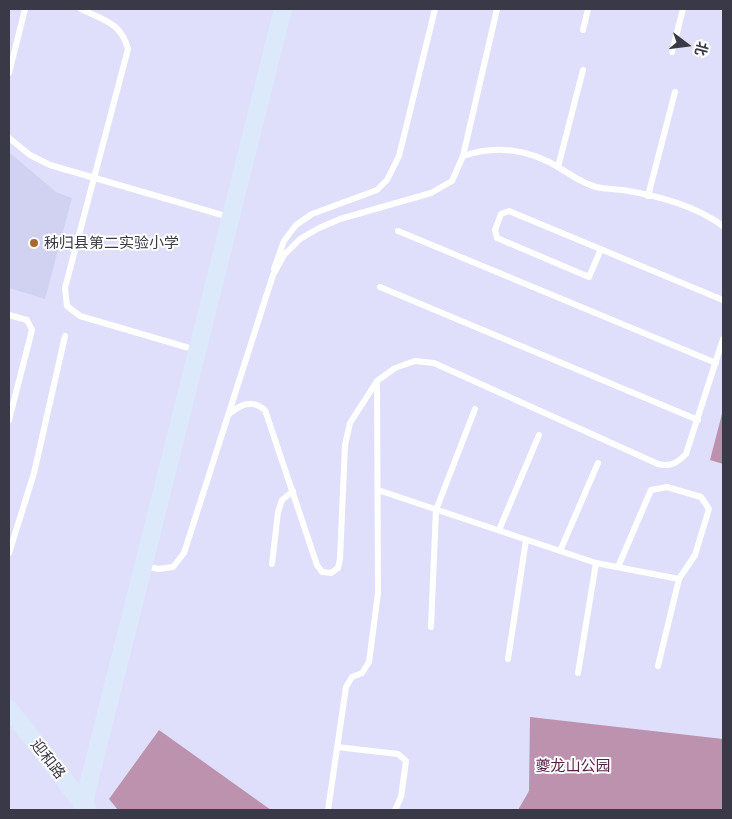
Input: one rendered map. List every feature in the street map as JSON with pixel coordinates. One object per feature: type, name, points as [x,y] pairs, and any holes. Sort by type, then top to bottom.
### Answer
[{"type":"main road","points":[[85,808],[283,9]]},
{"type":"main road","name":"迎和路","points":[[9,709],[85,808]]},
{"type":"lane","points":[[9,73],[25,9]]},
{"type":"lane","points":[[81,9],[115,25],[124,36],[128,49],[65,288],[67,306],[80,316],[198,351]]},
{"type":"lane","points":[[144,566],[158,569],[173,567],[184,553],[284,241],[296,225],[312,214],[378,190],[388,180],[399,156],[435,9]]},
{"type":"lane","points":[[273,275],[284,255],[300,239],[340,219],[442,189],[452,181],[463,156],[497,9]]},
{"type":"lane","points":[[583,30],[588,9]]},
{"type":"lane","points":[[672,52],[683,9]]},
{"type":"lane","points":[[558,167],[583,70]]},
{"type":"lane","points":[[648,196],[675,92]]},
{"type":"lane","points":[[9,138],[30,155],[50,165],[231,218]]},
{"type":"lane","points":[[463,156],[483,149],[501,148],[535,156],[588,184],[648,196],[696,210],[723,226]]},
{"type":"lane","points":[[601,250],[589,277],[497,238],[495,230],[501,214],[509,211],[723,300]]},
{"type":"lane","points":[[398,231],[716,363]]},
{"type":"lane","points":[[380,287],[698,420]]},
{"type":"lane","points":[[9,315],[27,320],[32,330],[9,420]]},
{"type":"lane","points":[[9,553],[34,473],[65,336]]},
{"type":"lane","points":[[228,415],[248,403],[254,403],[265,410],[317,565],[327,573],[335,572],[340,559],[345,445],[350,423],[377,381],[396,368],[415,361],[434,363],[658,464],[668,466],[679,462],[686,454],[723,340]]},
{"type":"lane","points":[[328,810],[346,687],[352,677],[362,673],[369,662],[379,580],[377,381]]},
{"type":"lane","points":[[431,627],[436,510],[476,409]]},
{"type":"lane","points":[[499,530],[539,435]]},
{"type":"lane","points":[[560,551],[598,462]]},
{"type":"lane","points":[[618,567],[651,490],[666,487],[701,496],[709,509],[695,555],[679,579],[658,666]]},
{"type":"lane","points":[[378,490],[596,563],[679,579]]},
{"type":"lane","points":[[272,564],[278,512],[282,500],[293,491]]},
{"type":"lane","points":[[508,659],[526,540]]},
{"type":"lane","points":[[578,673],[596,563]]},
{"type":"lane","points":[[337,747],[398,754],[406,761],[401,797],[395,810]]},
{"type":"shaded area","name":"秭归县第二实验小学","points":[[9,152],[56,192],[72,198],[45,299],[9,288]]},
{"type":"green space","points":[[723,410],[723,464],[710,460]]},
{"type":"green space","name":"夔龙山公园","points":[[530,717],[723,739],[723,810],[518,810],[529,791]]},
{"type":"green space","points":[[159,730],[271,810],[118,810],[109,799]]},
{"type":"place","name":"秭归县第二实验小学","points":[[34,243]]}]
